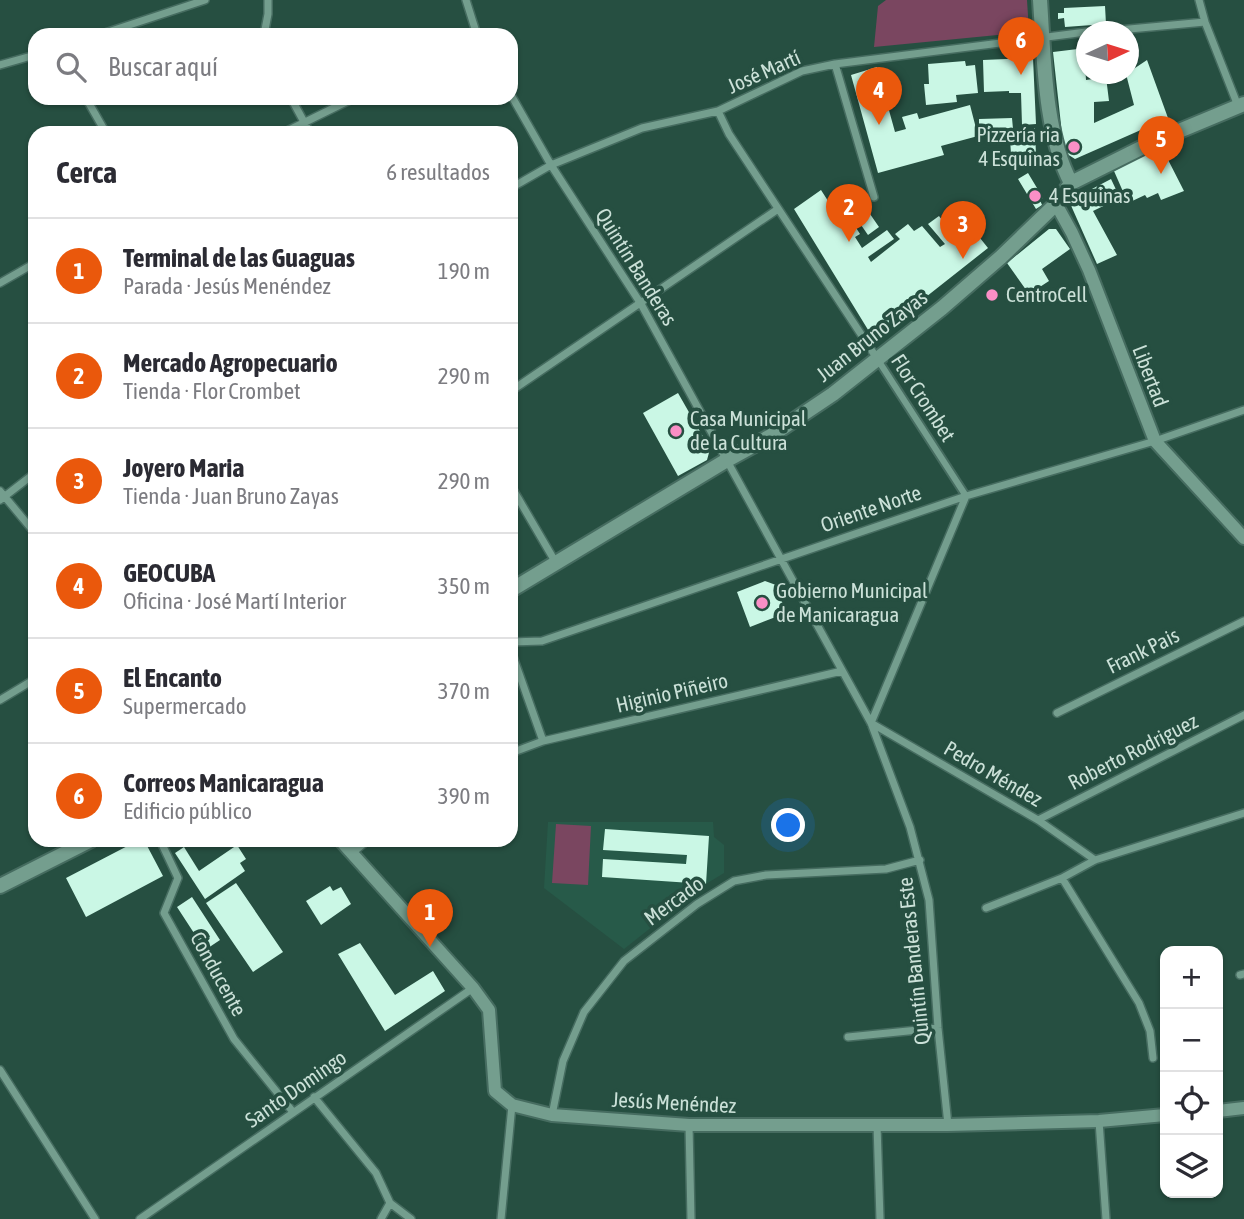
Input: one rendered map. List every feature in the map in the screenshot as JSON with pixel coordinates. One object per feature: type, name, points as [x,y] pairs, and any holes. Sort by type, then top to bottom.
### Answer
[{"type":"main road","points":[[1040,0],[1057,152],[1071,183]]},
{"type":"main road","name":"Juan Bruno Zayas","points":[[518,586],[801,416],[878,359],[971,283],[1056,204],[1071,183],[1155,141],[1241,105]]},
{"type":"main road","points":[[0,886],[77,847]]},
{"type":"street","points":[[120,28],[205,0]]},
{"type":"street","points":[[265,28],[268,0]]},
{"type":"street","points":[[466,0],[475,28]]},
{"type":"street","points":[[1199,0],[1205,22],[1241,105]]},
{"type":"street","points":[[1139,28],[1205,22]]},
{"type":"street","name":"José Martí","points":[[518,184],[551,165],[642,128],[718,111],[802,71],[835,64],[1076,33]]},
{"type":"street","points":[[0,65],[28,57]]},
{"type":"street","points":[[835,64],[873,197]]},
{"type":"street","points":[[90,105],[102,126]]},
{"type":"street","points":[[295,105],[307,126]]},
{"type":"street","points":[[297,126],[340,105]]},
{"type":"street","name":"Quintín Banderas","points":[[517,105],[551,165],[641,304],[727,460]]},
{"type":"street","name":"Flor Crombet","points":[[718,111],[729,134],[966,496]]},
{"type":"street","name":"Libertad","points":[[1056,204],[1089,270],[1154,441],[1244,538]]},
{"type":"street","points":[[518,386],[778,209]]},
{"type":"street","points":[[0,283],[28,267]]},
{"type":"street","name":"Oriente Norte","points":[[518,642],[542,641],[966,496],[1154,441],[1244,410]]},
{"type":"street","name":"Quintín Banderas Este","points":[[727,460],[871,723],[920,860],[929,900],[948,1125]]},
{"type":"street","points":[[28,478],[1,496],[28,525]]},
{"type":"street","points":[[871,723],[966,496]]},
{"type":"street","points":[[518,498],[556,563]]},
{"type":"street","name":"Frank Pais","points":[[1057,713],[1244,621]]},
{"type":"street","points":[[518,671],[543,741]]},
{"type":"street","name":"Higinio Piñeiro","points":[[518,750],[543,741],[842,671]]},
{"type":"street","points":[[0,700],[28,683]]},
{"type":"street","name":"Roberto Rodriguez","points":[[1038,820],[1244,715]]},
{"type":"street","name":"Pedro Méndez","points":[[871,723],[1038,820],[1095,860]]},
{"type":"street","points":[[986,908],[1062,878],[1095,860],[1244,813]]},
{"type":"street","name":"Conducente","points":[[163,847],[178,878],[164,913],[234,1039],[293,1112]]},
{"type":"street","points":[[346,847],[473,988],[489,1010],[495,1091],[512,1105],[501,1219]]},
{"type":"street","points":[[351,854],[360,847]]},
{"type":"street","name":"Mercado","points":[[552,1115],[563,1061],[584,1012],[624,961],[696,904],[734,881],[766,875],[886,869],[920,860]]},
{"type":"street","points":[[1062,878],[1139,1003],[1150,1031],[1153,1058]]},
{"type":"street","name":"Santo Domingo","points":[[140,1219],[473,988]]},
{"type":"street","points":[[848,1037],[938,1028]]},
{"type":"street","points":[[0,1070],[95,1219]]},
{"type":"street","points":[[314,1097],[376,1172],[390,1203],[411,1219]]},
{"type":"street","name":"Jesús Menéndez","points":[[512,1105],[552,1115],[689,1125],[948,1125],[1099,1121],[1160,1115]]},
{"type":"street","points":[[1223,1110],[1244,1108]]},
{"type":"street","points":[[1099,1121],[1106,1219]]},
{"type":"street","points":[[689,1125],[691,1219]]},
{"type":"street","points":[[877,1125],[880,1219]]},
{"type":"street","points":[[381,1219],[390,1203]]},
{"type":"shaded area","points":[[886,0],[1027,0],[1029,32],[874,47],[878,6]]},
{"type":"shaded area","points":[[548,822],[713,822],[714,837],[724,845],[724,873],[706,884],[624,949],[544,888]]},
{"type":"shaded area","points":[[556,824],[591,826],[588,885],[552,883]]},
{"type":"building","points":[[1105,6],[1106,21],[1076,21],[1076,26],[1065,27],[1064,18],[1058,19],[1058,13],[1064,13],[1064,8]]},
{"type":"building","points":[[1076,49],[1076,84],[1107,84],[1109,101],[1094,102],[1094,123],[1134,105],[1129,84],[1139,84],[1139,65],[1147,60],[1168,118],[1075,159],[1064,152],[1053,52]]},
{"type":"building","points":[[1033,58],[1036,124],[1022,125],[1021,93],[984,92],[983,60]]},
{"type":"building","points":[[965,61],[966,66],[975,65],[978,93],[956,95],[957,102],[926,105],[924,84],[929,84],[928,64]]},
{"type":"building","points":[[877,67],[895,132],[906,129],[902,117],[917,113],[919,119],[970,105],[978,136],[941,146],[944,155],[878,173],[851,75]]},
{"type":"building","points":[[1012,118],[1013,129],[1035,128],[1036,156],[1011,154],[1010,139],[990,139],[990,132],[979,132],[979,119]]},
{"type":"building","points":[[1161,146],[1184,191],[1161,200],[1158,193],[1147,198],[1145,195],[1128,203],[1114,171]]},
{"type":"building","points":[[1028,173],[1043,198],[1040,200],[1042,205],[1036,209],[1018,179]]},
{"type":"building","points":[[1111,179],[1120,198],[1093,211],[1117,255],[1097,264],[1069,201]]},
{"type":"building","points":[[821,190],[830,204],[842,196],[848,205],[837,213],[839,215],[865,201],[869,207],[844,223],[846,227],[853,223],[860,234],[855,237],[862,248],[887,230],[894,239],[868,257],[871,262],[900,239],[895,234],[908,224],[914,231],[922,226],[940,247],[945,244],[928,224],[939,216],[948,228],[964,218],[988,248],[879,334],[870,333],[794,209]]},
{"type":"building","points":[[870,214],[879,227],[868,235],[859,222]]},
{"type":"building","points":[[1049,229],[1056,229],[1070,249],[1042,269],[1049,281],[1029,294],[1007,263]]},
{"type":"building","name":"Casa Municipal de la Cultura","points":[[678,393],[710,449],[707,460],[678,476],[643,413]]},
{"type":"building","name":"Gobierno Municipal de Manicaragua","points":[[765,581],[776,585],[786,613],[750,627],[737,592]]},
{"type":"building","points":[[605,829],[709,836],[706,884],[602,877],[603,859],[686,864],[687,855],[603,850]]},
{"type":"building","points":[[126,847],[148,847],[163,876],[86,917],[66,878]]},
{"type":"building","points":[[184,847],[199,871],[234,847],[238,847],[246,859],[240,863],[245,871],[205,899],[175,853]]},
{"type":"building","points":[[236,883],[283,952],[253,972],[206,903]]},
{"type":"building","points":[[330,886],[333,891],[341,887],[351,904],[321,925],[306,901]]},
{"type":"building","points":[[192,897],[220,940],[205,950],[177,907]]},
{"type":"building","points":[[360,943],[395,995],[433,971],[445,991],[385,1031],[338,954]]},
{"type":"place","name":"Correos Manicaragua","points":[[1021,75]]},
{"type":"place","name":"GEOCUBA","points":[[879,125]]},
{"type":"place","name":"Pizzería ria 4 Esquinas","points":[[1074,147]]},
{"type":"place","name":"El Encanto","points":[[1161,174]]},
{"type":"place","name":"4 Esquinas","points":[[1035,196]]},
{"type":"place","name":"Mercado Agropecuario","points":[[849,242]]},
{"type":"place","name":"Joyero Maria","points":[[963,259]]},
{"type":"place","name":"CentroCell","points":[[992,295]]},
{"type":"place","name":"Casa Municipal de la Cultura","points":[[676,431]]},
{"type":"place","name":"Gobierno Municipal de Manicaragua","points":[[762,603]]},
{"type":"place","name":"Terminal de las Guaguas","points":[[430,947]]}]
